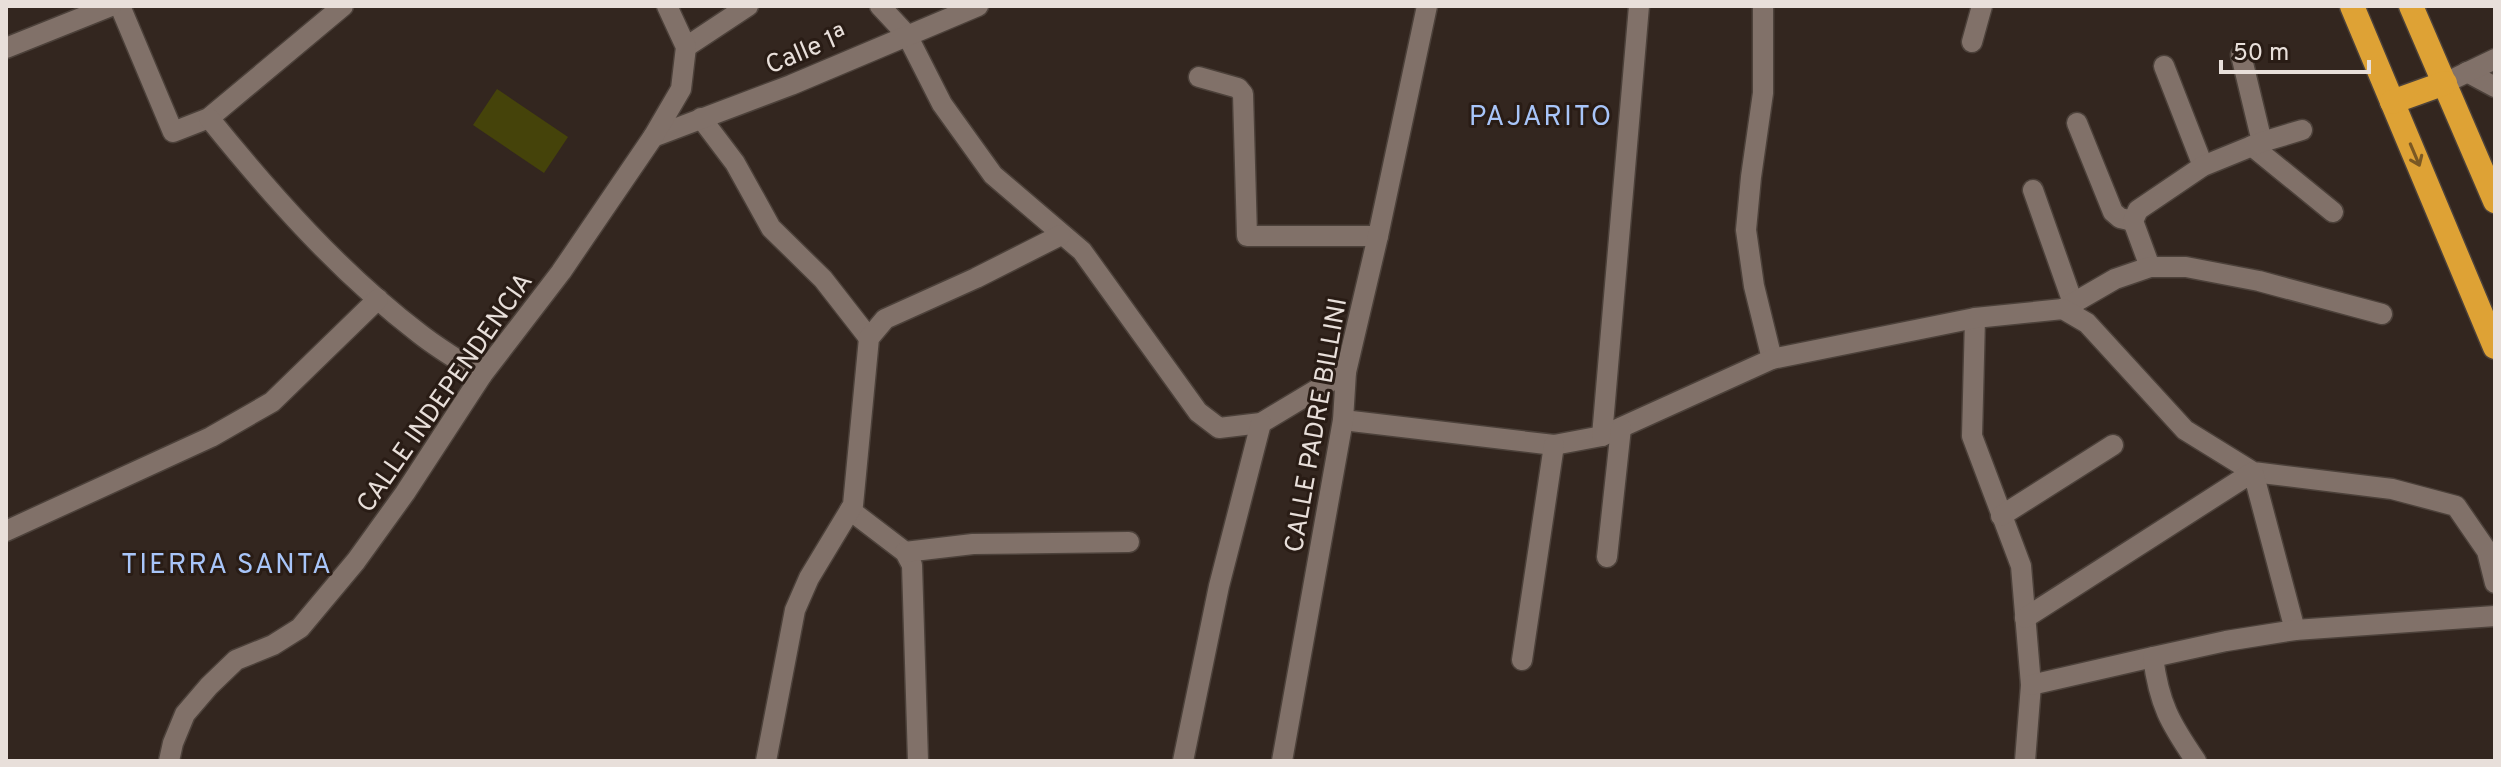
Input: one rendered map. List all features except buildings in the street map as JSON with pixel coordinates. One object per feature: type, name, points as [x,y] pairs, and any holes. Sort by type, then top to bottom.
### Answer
[{"type":"highway","points":[[2352,6],[2495,347]]},
{"type":"highway","points":[[2411,6],[2495,201]]},
{"type":"highway","points":[[2392,102],[2445,83]]},
{"type":"street","points":[[6,48],[111,6]]},
{"type":"street","points":[[120,6],[173,132],[209,118],[343,6]]},
{"type":"street","points":[[667,6],[686,47],[748,6]]},
{"type":"street","points":[[880,6],[907,35],[942,104],[993,175],[1082,251],[1198,412],[1219,428],[1261,423],[1346,372]]},
{"type":"street","name":"Calle 1ª","points":[[653,137],[791,85],[978,6]]},
{"type":"street","name":"CALLE PADRE BILLINI","points":[[1282,761],[1343,420],[1346,372],[1427,6]]},
{"type":"street","points":[[1607,557],[1611,432],[1639,6]]},
{"type":"street","points":[[1763,6],[1763,93],[1746,230],[1754,286],[1772,359]]},
{"type":"street","points":[[1972,42],[1982,6]]},
{"type":"street","name":"CALLE INDEPENDENCIA","points":[[169,761],[185,714],[209,686],[236,660],[273,645],[300,628],[356,561],[405,493],[482,375],[561,272],[653,137],[681,89],[686,47]]},
{"type":"street","points":[[2241,55],[2257,144],[2333,212]]},
{"type":"street","points":[[2445,83],[2495,59]]},
{"type":"street","points":[[2164,66],[2203,166]]},
{"type":"street","points":[[2467,72],[2495,87]]},
{"type":"street","points":[[1199,77],[1238,88],[1243,94],[1247,236],[1378,236]]},
{"type":"street","points":[[209,118],[257,178],[378,299],[420,335],[482,375]]},
{"type":"street","points":[[701,118],[735,163],[771,228],[823,279],[869,338]]},
{"type":"street","points":[[2077,123],[2113,212],[2120,218],[2133,221]]},
{"type":"street","points":[[2150,267],[2133,221],[2138,210],[2203,166],[2302,130]]},
{"type":"street","points":[[2033,190],[2068,306],[2185,430],[2253,472],[2392,489],[2456,506],[2487,551],[2495,583]]},
{"type":"street","points":[[766,761],[795,610],[809,578],[853,505],[869,338],[885,319],[1061,235]]},
{"type":"street","points":[[1343,420],[1554,445],[1611,432],[1772,359],[1975,318],[2068,306],[2115,279],[2150,267],[2186,267],[2259,281],[2382,314]]},
{"type":"street","points":[[6,531],[211,437],[272,402],[378,299]]},
{"type":"street","points":[[1975,318],[1972,436],[2020,561],[2031,685],[2025,761]]},
{"type":"street","points":[[1183,761],[1219,586],[1261,423]]},
{"type":"street","points":[[1522,660],[1554,445]]},
{"type":"street","points":[[2001,516],[2113,445]]},
{"type":"street","points":[[2025,618],[2253,472]]},
{"type":"street","points":[[2253,472],[2295,630]]},
{"type":"street","points":[[850,510],[905,552],[912,565],[918,761]]},
{"type":"street","points":[[905,552],[973,544],[1129,542]]},
{"type":"street","points":[[2031,685],[2226,641],[2295,630],[2495,616]]},
{"type":"street","points":[[2153,657],[2158,692],[2175,730],[2196,761]]},
{"type":"shaded area","points":[[497,89],[568,137],[544,173],[473,125]]},
{"type":"district","name":"PAJARITO","points":[[1541,115]]},
{"type":"district","name":"TIERRA SANTA","points":[[227,563]]}]
